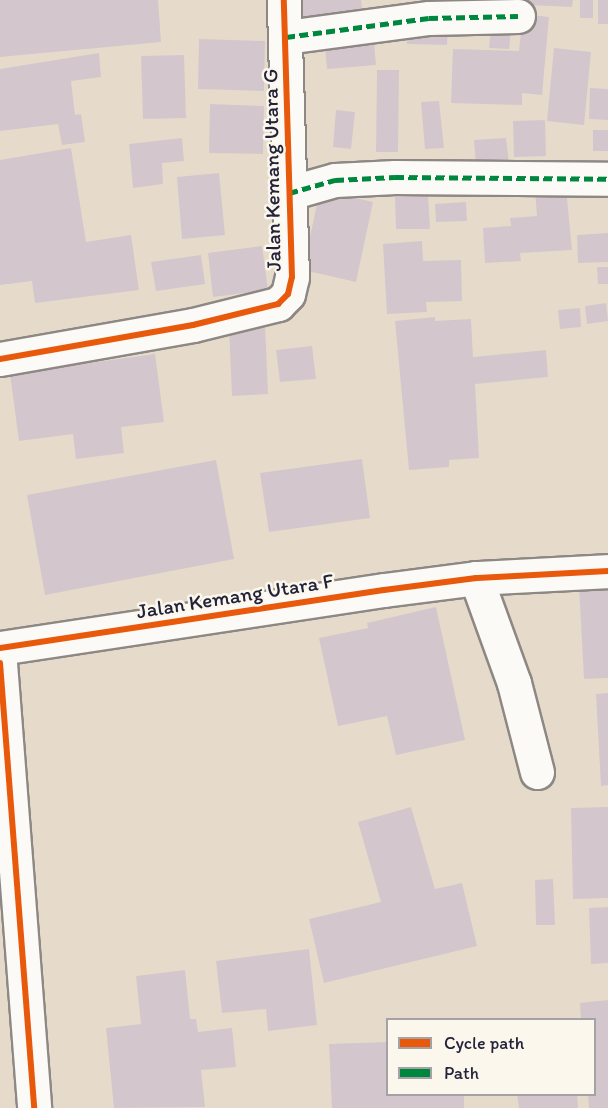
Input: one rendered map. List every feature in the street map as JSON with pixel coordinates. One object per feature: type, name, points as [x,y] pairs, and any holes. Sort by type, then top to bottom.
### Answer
[{"type":"street","name":"Jalan Kemang Utara G","points":[[0,359],[193,325],[278,304],[288,294],[292,277],[284,0]]},
{"type":"street","points":[[286,37],[429,18],[518,16]]},
{"type":"street","points":[[289,193],[335,180],[395,177],[608,179]]},
{"type":"street","name":"Jalan Kemang Utara F","points":[[0,648],[476,578],[608,571]]},
{"type":"street","points":[[476,578],[514,683],[537,772]]},
{"type":"street","points":[[0,663],[34,1108]]},
{"type":"building","points":[[0,0],[158,0],[161,42],[0,57]]},
{"type":"building","points":[[297,0],[361,0],[363,19],[300,26]]},
{"type":"building","points":[[529,0],[573,0],[572,7],[529,5]]},
{"type":"building","points":[[580,0],[593,0],[593,18],[580,18]]},
{"type":"building","points":[[598,0],[608,0],[608,24],[598,24]]},
{"type":"building","points":[[523,14],[549,17],[542,95],[522,93],[522,105],[451,103],[453,49],[519,51]]},
{"type":"building","points":[[492,19],[512,20],[509,49],[489,48]]},
{"type":"building","points":[[408,22],[448,23],[447,45],[407,44]]},
{"type":"building","points":[[373,31],[376,65],[327,69],[324,35]]},
{"type":"building","points":[[199,39],[265,41],[264,91],[198,89]]},
{"type":"building","points":[[554,48],[591,52],[584,125],[547,121]]},
{"type":"building","points":[[99,53],[101,77],[71,81],[75,115],[81,114],[85,142],[62,145],[58,124],[0,131],[0,69]]},
{"type":"building","points":[[184,55],[186,118],[143,119],[141,56]]},
{"type":"building","points":[[377,70],[399,70],[398,152],[376,152]]},
{"type":"building","points":[[590,88],[608,89],[608,120],[589,119]]},
{"type":"building","points":[[439,101],[444,148],[425,149],[421,102]]},
{"type":"building","points":[[210,104],[264,106],[263,154],[209,153]]},
{"type":"building","points":[[336,110],[355,112],[351,149],[333,147]]},
{"type":"building","points":[[545,120],[546,156],[514,157],[513,121]]},
{"type":"building","points":[[593,130],[608,130],[608,151],[593,151]]},
{"type":"building","points":[[182,138],[184,161],[162,163],[163,184],[133,188],[129,144]]},
{"type":"building","points":[[506,138],[509,163],[476,165],[474,140]]},
{"type":"building","points":[[71,148],[86,242],[131,235],[139,290],[35,303],[32,281],[0,285],[0,160]]},
{"type":"building","points":[[219,173],[225,235],[182,239],[177,177]]},
{"type":"building","points":[[566,188],[572,250],[520,253],[521,261],[485,263],[483,228],[511,226],[510,218],[537,216],[535,190]]},
{"type":"building","points":[[320,190],[373,202],[356,282],[303,270]]},
{"type":"building","points":[[428,194],[430,229],[396,229],[395,195]]},
{"type":"building","points":[[466,202],[467,221],[436,222],[435,204]]},
{"type":"building","points":[[608,233],[608,262],[578,263],[577,235]]},
{"type":"building","points":[[422,241],[423,261],[461,260],[462,301],[426,302],[427,312],[387,314],[383,244]]},
{"type":"building","points":[[262,246],[268,290],[213,297],[208,253]]},
{"type":"building","points":[[201,255],[205,284],[156,291],[151,262]]},
{"type":"building","points":[[597,267],[608,267],[608,284],[598,284]]},
{"type":"building","points":[[606,303],[608,321],[587,324],[585,306]]},
{"type":"building","points":[[580,308],[581,327],[560,329],[558,310]]},
{"type":"building","points":[[435,317],[435,321],[471,319],[473,357],[546,350],[548,377],[475,384],[479,458],[449,460],[449,467],[409,470],[395,321]]},
{"type":"building","points":[[265,325],[268,394],[232,396],[229,327]]},
{"type":"building","points":[[312,346],[316,379],[280,382],[276,350]]},
{"type":"building","points":[[155,354],[164,422],[121,427],[124,453],[76,459],[73,434],[19,441],[10,374]]},
{"type":"building","points":[[362,459],[370,518],[269,532],[260,473]]},
{"type":"building","points":[[216,460],[234,559],[45,595],[27,495]]},
{"type":"building","points":[[579,585],[608,586],[608,678],[584,679]]},
{"type":"building","points":[[436,607],[465,740],[396,755],[387,716],[338,726],[319,638],[368,628],[367,623]]},
{"type":"building","points":[[608,693],[608,785],[601,786],[596,694]]},
{"type":"building","points":[[411,807],[435,889],[462,883],[477,946],[324,983],[309,919],[381,902],[358,822]]},
{"type":"building","points":[[608,807],[608,898],[573,899],[571,808]]},
{"type":"building","points":[[553,879],[555,925],[536,925],[535,880]]},
{"type":"building","points":[[608,907],[608,963],[591,964],[589,908]]},
{"type":"building","points":[[309,949],[317,1025],[268,1031],[266,1009],[222,1013],[216,961]]},
{"type":"building","points":[[185,970],[190,1019],[196,1019],[198,1032],[232,1028],[236,1067],[201,1070],[205,1107],[114,1108],[106,1028],[141,1024],[136,976]]},
{"type":"building","points":[[608,1000],[608,1108],[589,1108],[588,1096],[596,1096],[596,1018],[581,1018],[580,1003]]},
{"type":"building","points":[[386,1042],[386,1096],[464,1096],[464,1108],[332,1108],[329,1044]]},
{"type":"building","points":[[517,1096],[577,1096],[578,1108],[519,1108]]},
{"type":"marked path","points":[[286,37],[429,18],[518,16]]},
{"type":"marked path","points":[[289,193],[335,180],[395,177],[608,179]]},
{"type":"cycle path","points":[[0,359],[193,325],[278,304],[288,294],[292,277],[284,0]]},
{"type":"cycle path","points":[[0,648],[476,578],[608,571]]},
{"type":"cycle path","points":[[0,663],[34,1108]]}]
